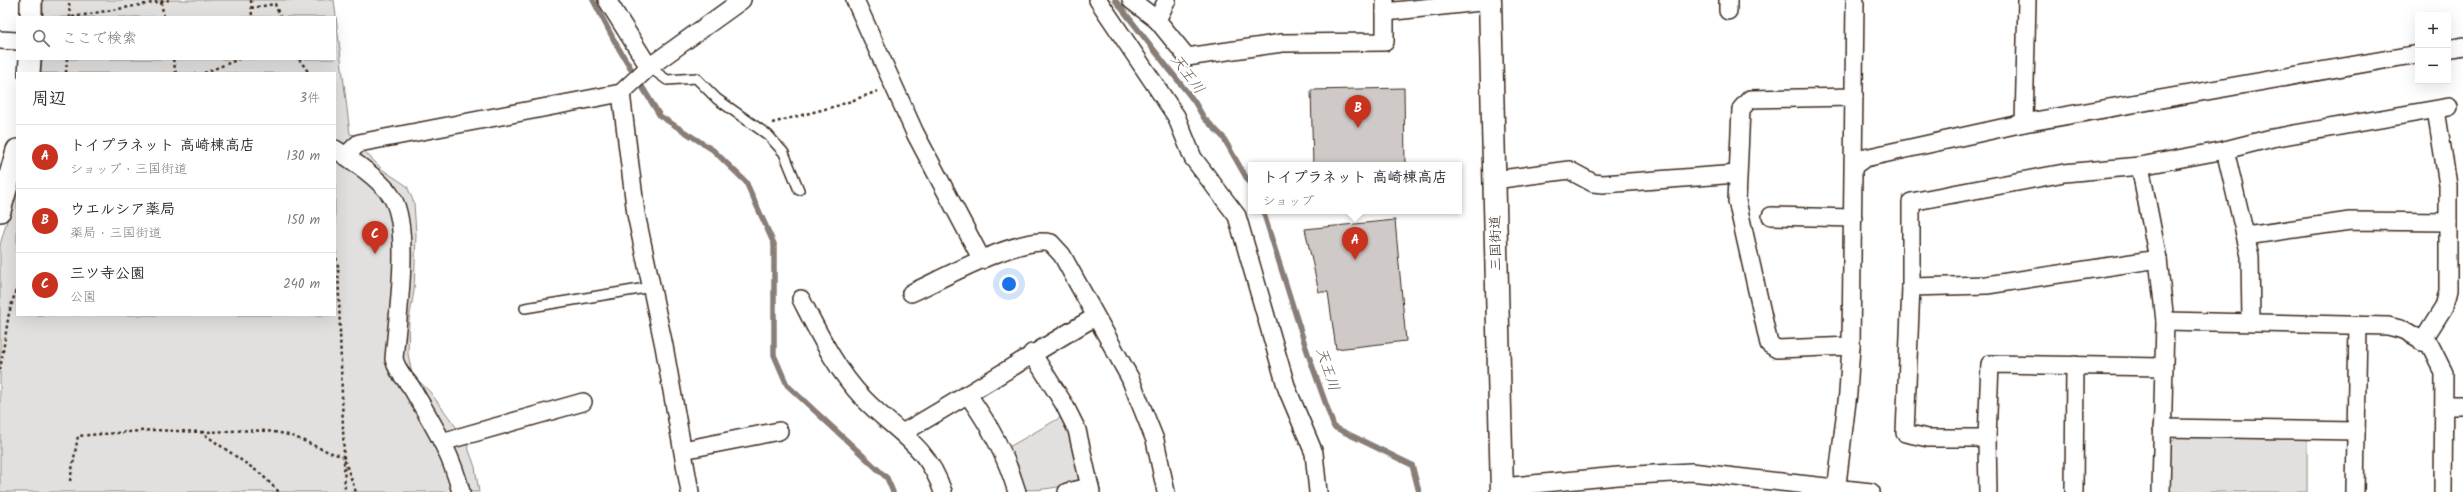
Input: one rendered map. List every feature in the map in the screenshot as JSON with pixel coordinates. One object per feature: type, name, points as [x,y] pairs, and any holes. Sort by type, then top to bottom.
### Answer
[{"type":"main road","name":"三国街道","points":[[1490,0],[1502,489]]},
{"type":"street","points":[[31,0],[31,16]]},
{"type":"street","points":[[607,0],[649,67]]},
{"type":"street","points":[[461,492],[450,455],[408,383],[397,371],[394,359],[402,248],[401,228],[394,200],[388,190],[340,153],[359,143],[621,93],[649,67],[742,0]]},
{"type":"street","points":[[856,0],[915,132],[982,260]]},
{"type":"street","points":[[1098,0],[1176,116],[1193,158],[1237,216],[1287,389],[1314,453],[1318,492]]},
{"type":"street","points":[[1131,0],[1157,20],[1187,57],[1282,43],[1385,42],[1385,6],[1490,0]]},
{"type":"street","points":[[1157,20],[1167,0]]},
{"type":"street","points":[[1836,490],[1848,393],[1851,346],[1855,0]]},
{"type":"street","points":[[2024,123],[2026,0]]},
{"type":"street","points":[[0,40],[16,41]]},
{"type":"street","points":[[2451,48],[2463,46]]},
{"type":"street","points":[[1854,166],[1865,158],[2024,123],[2415,55]]},
{"type":"street","points":[[29,72],[30,60]]},
{"type":"street","points":[[621,93],[636,214],[652,288],[690,492]]},
{"type":"street","points":[[1851,346],[1777,349],[1769,344],[1737,201],[1737,174],[1741,109],[1750,99],[1854,97]]},
{"type":"street","points":[[1987,438],[1928,438],[1905,433],[1911,287],[1911,202],[2064,173],[2140,166],[2225,150],[2272,138],[2443,108],[2448,185],[2448,291],[2444,307],[2422,342]]},
{"type":"street","points":[[2225,150],[2250,256],[2251,322]]},
{"type":"street","points":[[0,211],[16,154]]},
{"type":"street","points":[[2140,166],[2158,259],[2165,321],[2161,492]]},
{"type":"street","points":[[1494,180],[1568,170],[1593,183],[1603,184],[1737,174]]},
{"type":"street","points":[[1771,216],[1853,218]]},
{"type":"street","points":[[2246,236],[2350,221],[2448,222]]},
{"type":"street","points":[[911,293],[982,260],[1035,241],[1051,243],[1062,256],[1130,378],[1148,420],[1166,492]]},
{"type":"street","points":[[1911,287],[1987,285],[2158,259]]},
{"type":"street","points":[[801,299],[839,368],[864,399],[904,432],[933,465],[943,492]]},
{"type":"street","points":[[904,432],[968,395],[1032,353],[1095,317]]},
{"type":"street","points":[[2165,321],[2388,326],[2404,330],[2422,342],[2430,345],[2444,373],[2445,405],[2442,492]]},
{"type":"street","points":[[2355,492],[2358,325]]},
{"type":"street","points":[[1032,353],[1072,420],[1091,489],[1068,492]]},
{"type":"street","points":[[1988,492],[1987,438],[1990,364],[2163,367]]},
{"type":"street","points":[[2074,492],[2075,365]]},
{"type":"street","points":[[968,395],[998,440],[1006,456],[1017,492]]},
{"type":"street","points":[[442,442],[583,402]]},
{"type":"street","points":[[2445,405],[2463,405]]},
{"type":"street","points":[[2162,428],[2356,431]]},
{"type":"street","points":[[682,450],[778,431]]},
{"type":"street","points":[[1502,489],[1618,476],[1691,472],[1836,490],[1871,492]]},
{"type":"lane","points":[[649,67],[667,80],[696,78],[717,99],[768,135],[784,153],[799,190]]},
{"type":"lane","points":[[525,308],[652,288]]},
{"type":"path","points":[[77,16],[169,0]]},
{"type":"path","points":[[251,0],[252,16]]},
{"type":"path","points":[[161,2],[164,16]]},
{"type":"path","points":[[69,4],[71,16]]},
{"type":"path","points":[[251,8],[275,4],[280,16]]},
{"type":"path","points":[[66,72],[67,60]]},
{"type":"path","points":[[173,60],[176,72]]},
{"type":"path","points":[[206,72],[236,60]]},
{"type":"path","points":[[300,60],[308,72]]},
{"type":"path","points":[[757,126],[840,105],[894,85]]},
{"type":"path","points":[[336,257],[338,266],[345,492]]},
{"type":"path","points":[[0,370],[9,313],[16,289]]},
{"type":"path","points":[[70,481],[78,436],[152,430],[201,432],[265,431],[287,435],[326,452],[343,456]]},
{"type":"path","points":[[201,432],[261,474],[279,492]]},
{"type":"path","points":[[343,456],[356,492]]},
{"type":"shaded area","points":[[43,0],[334,0],[336,16],[43,16]]},
{"type":"shaded area","points":[[336,17],[350,134],[360,136],[363,150],[383,170],[407,186],[414,203],[416,234],[414,291],[409,320],[408,354],[412,374],[430,392],[465,439],[475,467],[479,492],[0,492],[0,245],[16,189],[16,316],[336,316],[336,72],[41,72],[42,60],[336,60]]},
{"type":"shaded area","points":[[1063,416],[1070,430],[1076,449],[1079,468],[1077,483],[1042,489],[1023,489],[1017,465],[1009,447]]},
{"type":"shaded area","points":[[2181,434],[2307,436],[2307,492],[2169,492],[2169,444]]},
{"type":"building","points":[[1404,88],[1405,162],[1313,162],[1311,90]]},
{"type":"building","points":[[1395,220],[1406,341],[1336,349],[1328,292],[1319,292],[1305,229]]},
{"type":"waterway","points":[[593,0],[616,44],[660,116],[713,150],[746,182],[774,244],[774,355],[787,385],[887,478],[893,492]]},
{"type":"waterway","name":"天王川","points":[[1115,0],[1194,101],[1204,118],[1223,137],[1248,181]]},
{"type":"waterway","name":"天王川","points":[[1264,214],[1307,351],[1334,427],[1412,465],[1419,492]]},
{"type":"place","name":"ウエルシア薬局","points":[[1358,128]]},
{"type":"place","name":"三ツ寺公園","points":[[375,254]]},
{"type":"place","name":"トイプラネット 高崎棟高店","points":[[1355,260]]}]
